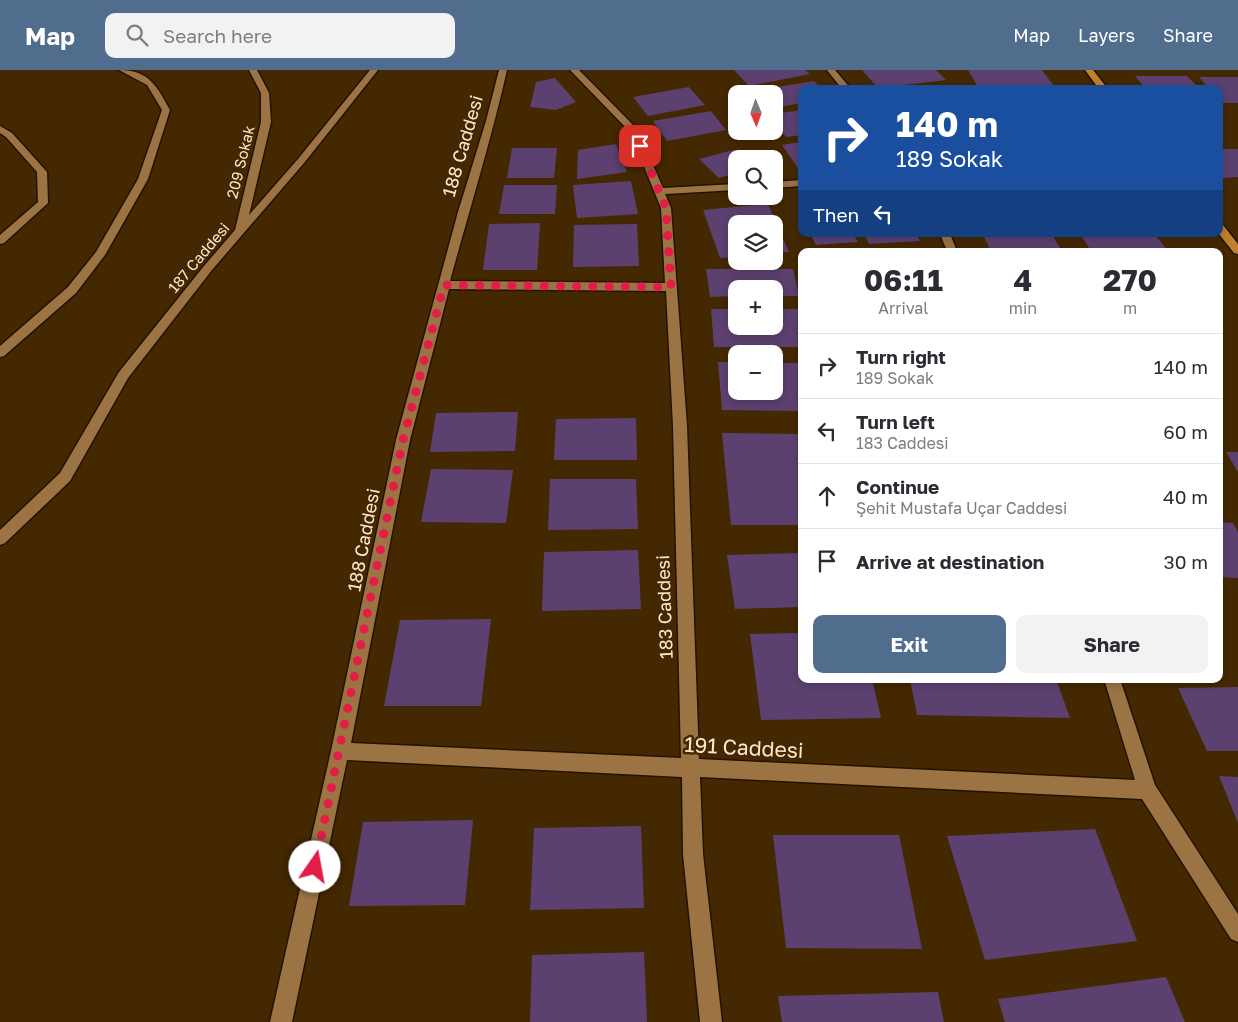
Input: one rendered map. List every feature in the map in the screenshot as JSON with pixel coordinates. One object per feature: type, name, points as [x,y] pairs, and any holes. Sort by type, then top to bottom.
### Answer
[{"type":"main road","points":[[1088,70],[1101,85]]},
{"type":"main road","points":[[1223,232],[1238,251]]},
{"type":"street","points":[[0,352],[72,290],[101,253],[143,180],[166,110],[150,83],[123,70]]},
{"type":"street","name":"209 Sokak","points":[[239,233],[266,122],[264,93],[253,70]]},
{"type":"street","name":"187 Caddesi","points":[[0,539],[64,477],[123,375],[374,70]]},
{"type":"street","name":"188 Caddesi","points":[[281,1022],[340,751],[403,440],[463,212],[491,121],[503,70]]},
{"type":"street","name":"183 Caddesi","points":[[574,70],[634,131],[666,208],[680,426],[693,854],[711,1022]]},
{"type":"street","points":[[831,70],[844,85]]},
{"type":"street","points":[[0,129],[10,135],[42,172],[43,203],[0,241]]},
{"type":"street","points":[[783,184],[798,183]]},
{"type":"street","points":[[659,191],[728,187]]},
{"type":"street","points":[[444,285],[671,287]]},
{"type":"street","points":[[1113,683],[1146,790],[1238,932]]},
{"type":"street","name":"191 Caddesi","points":[[340,751],[1146,790]]},
{"type":"building","points":[[734,70],[805,70],[810,74],[754,85],[748,85]]},
{"type":"building","points":[[862,70],[936,70],[946,80],[904,85],[875,85]]},
{"type":"building","points":[[968,70],[1042,70],[1053,85],[977,85]]},
{"type":"building","points":[[1135,76],[1187,76],[1196,85],[1143,85]]},
{"type":"building","points":[[1199,77],[1238,77],[1238,103],[1223,103],[1223,85],[1206,85]]},
{"type":"building","points":[[555,78],[576,102],[556,110],[530,107],[536,82]]},
{"type":"building","points":[[814,81],[818,85],[798,85],[798,104],[783,106],[783,86]]},
{"type":"building","points":[[689,87],[705,105],[648,116],[633,97]]},
{"type":"building","points":[[798,110],[798,135],[786,137],[783,133],[783,113]]},
{"type":"building","points":[[711,111],[726,130],[667,141],[653,121]]},
{"type":"building","points":[[798,142],[798,168],[782,145]]},
{"type":"building","points":[[616,144],[627,172],[577,179],[578,150]]},
{"type":"building","points":[[512,148],[557,148],[554,178],[507,178]]},
{"type":"building","points":[[1223,149],[1238,149],[1238,177],[1223,178]]},
{"type":"building","points":[[728,151],[728,175],[719,178],[699,159]]},
{"type":"building","points":[[631,181],[638,214],[577,218],[573,185]]},
{"type":"building","points":[[504,185],[557,185],[555,214],[499,214]]},
{"type":"building","points":[[768,205],[773,215],[728,215],[728,258],[720,258],[703,210]]},
{"type":"building","points":[[540,223],[537,270],[483,270],[489,224]]},
{"type":"building","points":[[637,224],[639,266],[573,267],[574,225]]},
{"type":"building","points":[[812,237],[855,237],[858,242],[816,245]]},
{"type":"building","points":[[866,237],[918,237],[920,241],[869,244]]},
{"type":"building","points":[[984,237],[1053,237],[1060,248],[990,248]]},
{"type":"building","points":[[1082,237],[1157,237],[1166,248],[1089,248]]},
{"type":"building","points":[[783,238],[789,252],[783,252]]},
{"type":"building","points":[[706,269],[793,269],[798,296],[783,296],[783,280],[728,280],[728,296],[710,297]]},
{"type":"building","points":[[711,309],[728,309],[728,335],[783,335],[783,309],[798,309],[798,347],[783,347],[783,345],[728,345],[728,347],[714,347]]},
{"type":"building","points":[[718,362],[728,362],[728,400],[783,400],[783,363],[798,363],[798,411],[722,410]]},
{"type":"building","points":[[518,412],[515,451],[430,452],[436,413]]},
{"type":"building","points":[[636,418],[637,460],[554,460],[556,419]]},
{"type":"building","points":[[722,433],[798,434],[798,525],[731,525]]},
{"type":"building","points":[[1226,452],[1238,452],[1238,472]]},
{"type":"building","points":[[431,469],[513,470],[506,523],[421,522]]},
{"type":"building","points":[[550,479],[636,479],[638,529],[548,530]]},
{"type":"building","points":[[1223,522],[1233,523],[1238,532],[1238,578],[1223,577]]},
{"type":"building","points":[[638,550],[641,609],[542,611],[544,552]]},
{"type":"building","points":[[798,553],[798,607],[735,609],[727,555]]},
{"type":"building","points":[[491,619],[481,706],[384,706],[400,620]]},
{"type":"building","points":[[798,633],[798,683],[873,683],[881,718],[761,720],[750,634]]},
{"type":"building","points":[[911,683],[1057,683],[1070,718],[917,715]]},
{"type":"building","points":[[1238,687],[1238,751],[1207,751],[1178,688]]},
{"type":"building","points":[[1219,776],[1238,777],[1238,823]]},
{"type":"building","points":[[473,820],[465,905],[349,906],[363,822]]},
{"type":"building","points":[[641,826],[644,908],[530,910],[534,828]]},
{"type":"building","points":[[1095,829],[1137,941],[985,960],[947,836]]},
{"type":"building","points":[[773,835],[899,835],[922,949],[786,948]]},
{"type":"building","points":[[644,952],[647,1022],[530,1022],[532,955]]},
{"type":"building","points":[[1166,977],[1185,1022],[1005,1022],[998,999]]},
{"type":"building","points":[[938,992],[944,1022],[782,1022],[778,996]]},
{"type":"route","points":[[315,867],[403,440],[444,285],[671,287],[666,208],[640,146]]}]
